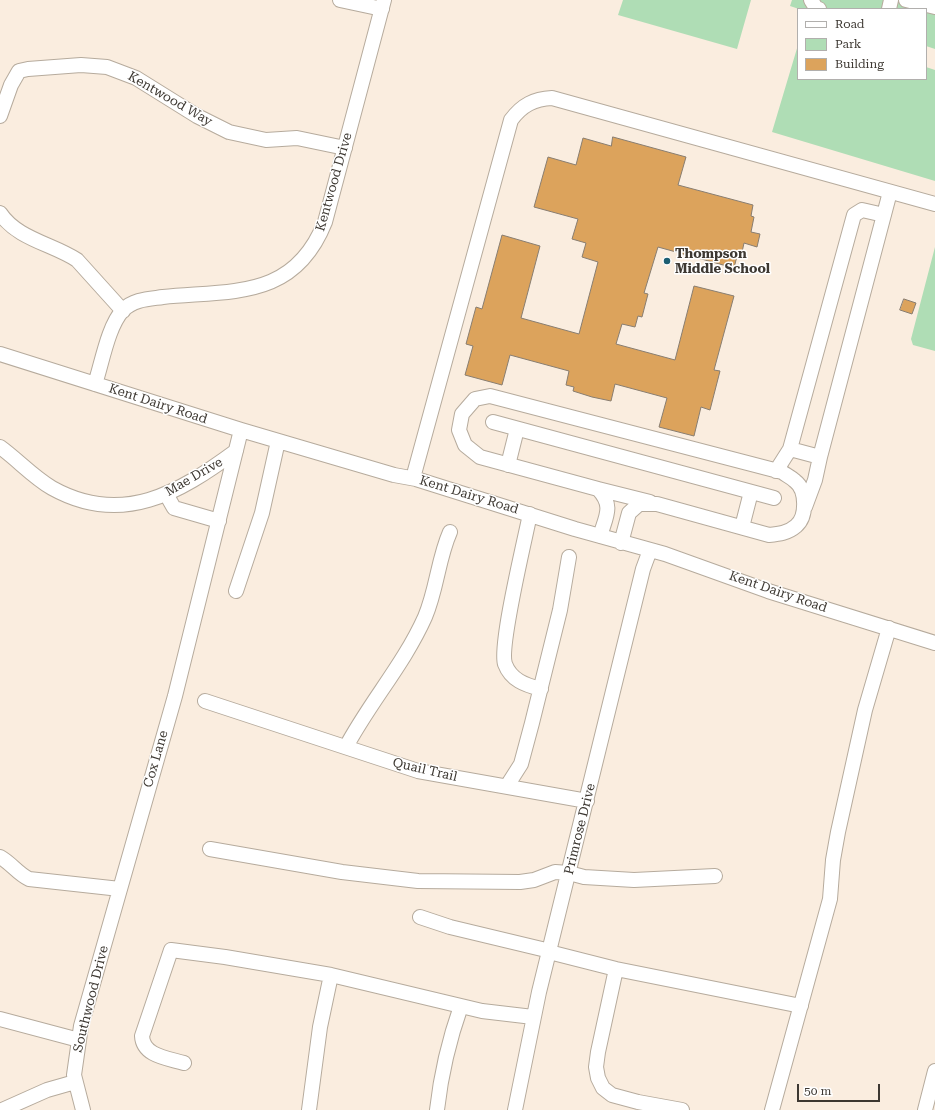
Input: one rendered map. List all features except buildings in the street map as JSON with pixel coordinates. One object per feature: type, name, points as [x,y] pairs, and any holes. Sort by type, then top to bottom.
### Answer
[{"type":"street","points":[[340,0],[383,4]]},
{"type":"street","points":[[906,0],[935,8]]},
{"type":"street","name":"Kentwood Drive","points":[[95,384],[115,323],[123,311],[134,302],[147,299],[247,290],[264,285],[288,272],[308,254],[320,234],[345,148],[383,4]]},
{"type":"street","name":"Kentwood Way","points":[[0,116],[5,83],[19,71],[81,65],[107,67],[136,78],[197,116],[229,132],[245,137],[266,140],[297,138],[345,148]]},
{"type":"street","points":[[413,478],[511,120],[518,110],[528,104],[538,99],[552,98],[935,204]]},
{"type":"street","points":[[804,511],[803,495],[796,481],[776,471],[490,396],[475,399],[462,414],[459,430],[465,445],[480,457],[769,535],[784,533],[797,526],[804,511],[815,480],[890,192]]},
{"type":"street","points":[[776,471],[790,449],[854,215],[862,210],[884,215]]},
{"type":"street","points":[[0,213],[13,227],[24,234],[68,254],[77,260],[123,311]]},
{"type":"street","name":"Kent Dairy Road","points":[[0,354],[241,430],[394,475],[413,478],[621,543],[650,550],[718,572],[768,591],[935,643]]},
{"type":"street","points":[[494,422],[774,498]]},
{"type":"street","points":[[508,465],[517,429]]},
{"type":"street","points":[[236,451],[241,430]]},
{"type":"street","points":[[236,590],[262,513],[278,441]]},
{"type":"street","name":"Mae Drive","points":[[0,447],[26,470],[52,488],[93,504],[107,506],[135,504],[166,494],[188,483],[236,451]]},
{"type":"street","points":[[790,449],[820,458]]},
{"type":"street","name":"Cox Lane","points":[[120,889],[175,696],[236,451]]},
{"type":"street","points":[[598,489],[606,498],[608,509],[600,536]]},
{"type":"street","points":[[742,527],[750,492]]},
{"type":"street","points":[[166,494],[174,508],[219,521]]},
{"type":"street","points":[[621,543],[629,513],[639,504],[658,504]]},
{"type":"street","points":[[530,514],[507,628],[504,659],[508,671],[516,680],[527,686],[541,689]]},
{"type":"street","points":[[346,747],[356,728],[395,670],[425,617],[433,594],[443,548],[450,532]]},
{"type":"street","name":"Primrose Drive","points":[[515,1110],[533,1017],[643,569],[650,550]]},
{"type":"street","points":[[507,786],[521,764],[560,610],[570,557]]},
{"type":"street","points":[[772,1110],[830,899],[833,860],[838,832],[865,710],[888,628]]},
{"type":"street","name":"Quail Trail","points":[[205,701],[418,770],[587,801]]},
{"type":"street","points":[[210,849],[342,872],[418,881],[520,882],[534,880],[555,872],[569,873],[584,877],[634,880],[715,876]]},
{"type":"street","points":[[0,857],[10,862],[23,876],[29,879],[120,889]]},
{"type":"street","name":"Southwood Drive","points":[[83,1110],[74,1075],[79,1040],[120,889]]},
{"type":"street","points":[[420,917],[430,922],[546,950],[616,969],[801,1006]]},
{"type":"street","points":[[184,1063],[148,1052],[142,1044],[142,1036],[171,950],[225,957],[331,975],[482,1011],[533,1017]]},
{"type":"street","points":[[616,969],[598,1052],[596,1067],[598,1078],[604,1088],[612,1095],[638,1102],[682,1110]]},
{"type":"street","points":[[309,1110],[320,1027],[331,975]]},
{"type":"street","points":[[437,1110],[444,1065],[461,1006]]},
{"type":"street","points":[[0,1019],[79,1040]]},
{"type":"street","points":[[925,1110],[935,1071]]},
{"type":"street","points":[[2,1110],[48,1090],[75,1082]]},
{"type":"green space","points":[[623,0],[751,0],[737,49],[618,15]]},
{"type":"green space","points":[[792,0],[935,0],[935,49],[927,46],[927,8],[797,8],[790,6]]},
{"type":"green space","points":[[797,48],[797,80],[927,80],[927,67],[935,70],[935,181],[772,132]]},
{"type":"green space","points":[[935,247],[935,351],[913,345],[911,339]]},
{"type":"place","name":"Thompson Middle School","points":[[667,261]]}]
